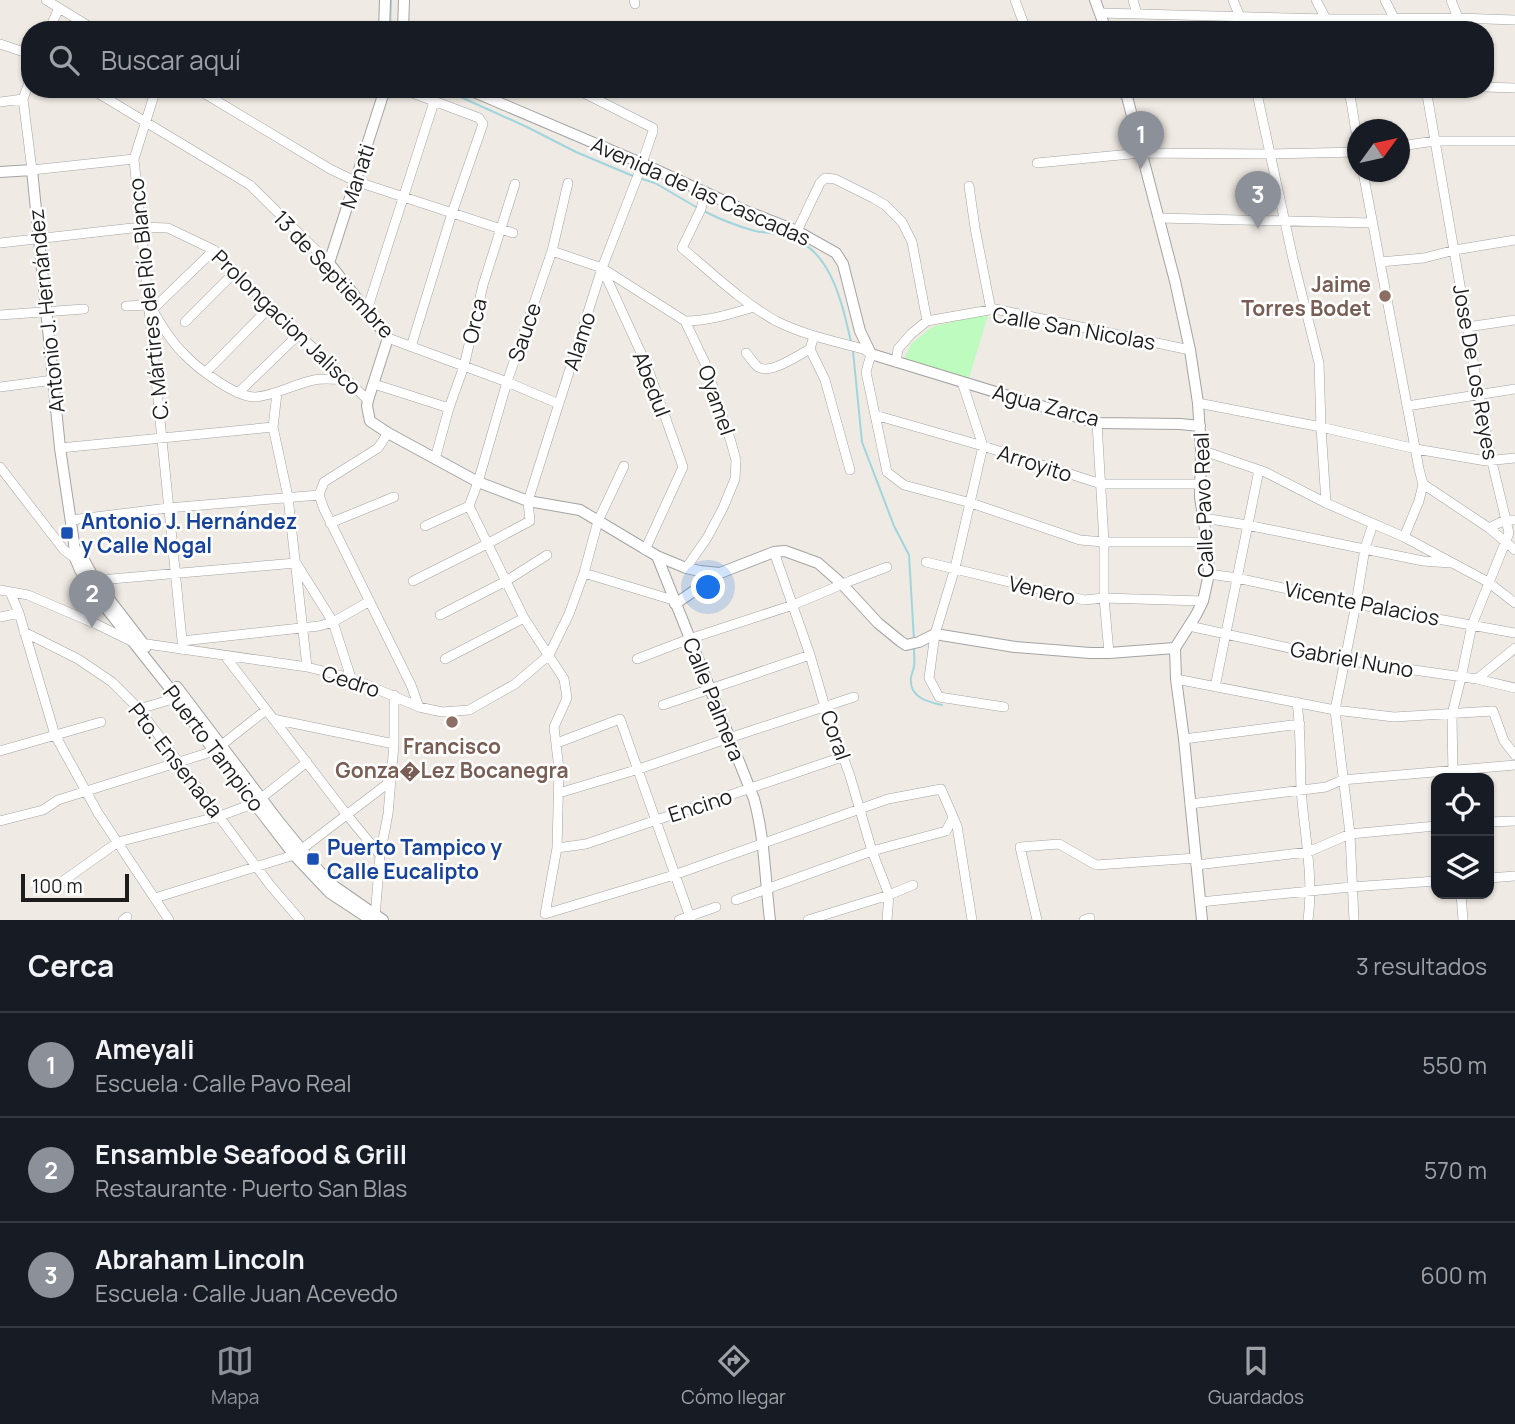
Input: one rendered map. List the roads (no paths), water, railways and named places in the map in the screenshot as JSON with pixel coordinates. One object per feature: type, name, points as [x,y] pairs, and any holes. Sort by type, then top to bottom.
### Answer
[{"type":"street","points":[[46,0],[80,21]]},
{"type":"street","points":[[384,0],[384,21]]},
{"type":"street","points":[[403,21],[404,0]]},
{"type":"street","points":[[1015,0],[1023,21]]},
{"type":"street","points":[[1095,0],[1103,21]]},
{"type":"street","points":[[1133,0],[1137,14]]},
{"type":"street","points":[[1233,0],[1241,21]]},
{"type":"street","points":[[1316,0],[1330,19]]},
{"type":"street","points":[[1385,0],[1394,19]]},
{"type":"street","points":[[1451,0],[1458,18]]},
{"type":"street","points":[[53,21],[59,8]]},
{"type":"street","points":[[1100,13],[1330,19],[1515,20]]},
{"type":"street","points":[[0,44],[21,51]]},
{"type":"street","points":[[1494,87],[1515,88]]},
{"type":"street","name":"13 de Septiembre","points":[[106,98],[250,185],[329,263],[388,338],[508,382],[559,404]]},
{"type":"street","points":[[0,172],[134,159],[153,98]]},
{"type":"street","points":[[212,98],[330,169],[355,181],[513,233]]},
{"type":"street","name":"Manati","points":[[329,263],[382,98]]},
{"type":"street","points":[[411,347],[452,213],[483,124],[479,118],[424,98]]},
{"type":"street","name":"Avenida de las Cascadas","points":[[488,98],[797,231],[836,253],[843,264],[867,351]]},
{"type":"street","name":"Alamo","points":[[487,544],[530,521],[528,501],[602,268],[653,128],[594,98]]},
{"type":"street","name":"Calle Pavo Real","points":[[1127,98],[1191,350],[1200,426],[1200,484],[1208,542],[1209,574],[1203,601],[1175,648]]},
{"type":"street","points":[[1258,98],[1319,363],[1326,503]]},
{"type":"street","points":[[1350,98],[1353,119]]},
{"type":"street","name":"Jose De Los Reyes","points":[[1428,98],[1492,462],[1510,520],[1506,543],[1472,625],[1452,714],[1452,773]]},
{"type":"street","points":[[0,102],[23,99]]},
{"type":"street","name":"Antonio J. Hernández","points":[[23,99],[60,448],[78,558]]},
{"type":"street","points":[[367,310],[434,102]]},
{"type":"street","points":[[1410,144],[1435,141],[1515,141]]},
{"type":"street","points":[[1037,163],[1141,153],[1347,152]]},
{"type":"street","name":"C. Mártires del Río Blanco","points":[[134,159],[182,646]]},
{"type":"street","points":[[797,231],[825,178],[835,179],[885,205],[902,222],[912,242],[927,321],[898,349],[896,362]]},
{"type":"street","points":[[1365,182],[1423,484],[1404,537]]},
{"type":"street","name":"Sauce","points":[[470,506],[552,251],[568,183]]},
{"type":"street","name":"Orca","points":[[435,459],[464,366],[499,229],[515,184]]},
{"type":"street","points":[[969,186],[991,310]]},
{"type":"street","points":[[705,193],[701,209],[682,248],[754,307],[777,321],[814,337],[867,351],[866,372],[887,472],[904,485],[971,503],[1080,540],[1208,542]]},
{"type":"street","points":[[1157,218],[1371,223]]},
{"type":"street","name":"Prolongacion Jalisco","points":[[0,243],[141,227],[168,229],[214,250],[368,400]]},
{"type":"street","points":[[1380,262],[1424,258],[1515,240]]},
{"type":"street","points":[[125,306],[150,307],[214,250]]},
{"type":"street","points":[[552,251],[602,268],[685,321],[722,317],[754,307]]},
{"type":"street","name":"Abedul","points":[[602,268],[648,366],[683,467],[646,550]]},
{"type":"street","points":[[185,322],[235,272]]},
{"type":"street","points":[[150,307],[184,355],[238,393],[254,397],[276,393],[314,380],[346,379]]},
{"type":"street","points":[[206,372],[270,307]]},
{"type":"street","points":[[0,315],[84,309]]},
{"type":"street","name":"Calle San Nicolas","points":[[927,321],[995,309],[1191,350]]},
{"type":"street","points":[[1467,327],[1515,320]]},
{"type":"street","name":"Oyamel","points":[[685,321],[709,375],[736,460],[735,479],[723,508],[707,538],[686,568]]},
{"type":"street","points":[[238,393],[299,334]]},
{"type":"street","points":[[747,353],[758,367],[767,369],[785,363],[810,349],[814,337]]},
{"type":"street","points":[[388,338],[368,400],[370,421],[478,482],[528,501],[580,510],[657,556],[686,568],[720,573]]},
{"type":"street","points":[[810,349],[825,380],[850,470]]},
{"type":"street","name":"Agua Zarca","points":[[867,351],[1097,422],[1200,426]]},
{"type":"street","points":[[0,387],[52,380]]},
{"type":"street","points":[[962,382],[983,446],[955,568],[935,634],[929,678],[939,697],[1004,707]]},
{"type":"street","points":[[374,384],[449,408]]},
{"type":"street","points":[[1407,406],[1515,389]]},
{"type":"street","points":[[276,393],[273,427],[288,496],[307,667]]},
{"type":"street","points":[[1198,403],[1416,449],[1492,462],[1515,458]]},
{"type":"street","name":"Arroyito","points":[[874,415],[1101,484],[1200,484]]},
{"type":"street","points":[[1097,422],[1104,542],[1104,598],[1109,653]]},
{"type":"street","points":[[60,448],[273,427]]},
{"type":"street","points":[[388,433],[378,448],[324,482],[318,495],[411,685],[419,707]]},
{"type":"street","points":[[1201,450],[1259,470],[1404,537],[1488,582],[1515,603]]},
{"type":"street","name":"Cedro","points":[[5,591],[28,595],[139,643],[182,646],[225,656],[307,667],[351,678],[419,707],[442,712],[470,710],[515,684],[549,655],[569,614],[584,573],[598,521],[624,466]]},
{"type":"street","points":[[0,467],[64,550],[78,558]]},
{"type":"street","points":[[1215,687],[1259,470]]},
{"type":"street","points":[[1423,484],[1489,528],[1515,550]]},
{"type":"street","points":[[71,520],[318,495]]},
{"type":"street","points":[[330,523],[394,497]]},
{"type":"street","points":[[425,526],[470,506],[524,618],[564,679],[567,698],[554,727],[559,769],[557,848],[545,914],[674,875],[888,799],[941,789],[960,840],[972,920]]},
{"type":"street","points":[[1204,518],[1423,561],[1454,563]]},
{"type":"street","points":[[1489,528],[1510,520]]},
{"type":"street","points":[[1354,920],[1350,834],[1335,710],[1365,548],[1373,524]]},
{"type":"street","points":[[412,580],[487,544]]},
{"type":"street","points":[[584,573],[674,602],[720,573],[774,552],[785,551],[818,563],[842,584],[878,623],[906,645],[935,634],[1015,647],[1109,653],[1175,648],[1202,920]]},
{"type":"street","name":"Coral","points":[[774,552],[854,789],[872,851],[889,895],[887,920]]},
{"type":"street","points":[[440,615],[506,581],[547,555]]},
{"type":"street","name":"Calle Palmera","points":[[657,556],[751,789],[759,816],[770,920]]},
{"type":"street","name":"Puerto Tampico","points":[[78,558],[176,698],[218,748]]},
{"type":"street","name":"Puerto Tampico","points":[[78,558],[80,570],[102,603],[139,643],[330,893],[376,919]]},
{"type":"street","name":"Venero","points":[[926,562],[1084,600],[1104,598],[1203,601]]},
{"type":"street","points":[[96,582],[296,563]]},
{"type":"street","points":[[296,563],[333,622],[351,678]]},
{"type":"street","points":[[636,659],[793,605],[887,567]]},
{"type":"street","name":"Vicente Palacios","points":[[1209,574],[1515,633]]},
{"type":"street","points":[[5,591],[19,613],[55,735],[86,792],[169,920]]},
{"type":"street","points":[[182,646],[333,622],[368,601]]},
{"type":"street","points":[[0,617],[19,613]]},
{"type":"street","points":[[445,659],[524,618]]},
{"type":"street","name":"Gabriel Nuno","points":[[1189,626],[1344,660],[1477,679],[1515,688]]},
{"type":"street","name":"Pto. Ensenada","points":[[24,632],[78,659],[112,682],[139,709],[300,920]]},
{"type":"street","points":[[1477,679],[1515,648]]},
{"type":"street","points":[[663,705],[810,655]]},
{"type":"street","points":[[225,656],[380,855]]},
{"type":"street","points":[[1176,679],[1335,710],[1394,717],[1493,711],[1504,741],[1515,755]]},
{"type":"street","points":[[376,919],[380,855],[388,814],[394,744],[394,695]]},
{"type":"street","points":[[559,793],[853,697]]},
{"type":"street","points":[[139,709],[176,698]]},
{"type":"street","points":[[1297,702],[1301,789],[1308,852],[1308,920]]},
{"type":"street","points":[[0,821],[43,810],[58,800],[218,748],[266,710]]},
{"type":"street","points":[[273,719],[394,744]]},
{"type":"street","points":[[557,743],[620,719],[674,875],[686,919],[716,907]]},
{"type":"street","points":[[0,751],[101,722]]},
{"type":"street","points":[[1184,739],[1300,724]]},
{"type":"street","name":"Encino","points":[[557,848],[586,844],[842,757]]},
{"type":"street","points":[[56,886],[118,842],[220,816],[258,801],[307,762]]},
{"type":"street","points":[[1465,773],[1515,765]]},
{"type":"street","points":[[1190,804],[1326,787],[1342,780],[1431,776]]},
{"type":"street","points":[[155,898],[298,852],[391,781]]},
{"type":"street","points":[[736,900],[872,851],[946,831],[953,818]]},
{"type":"street","points":[[1494,822],[1515,821]]},
{"type":"street","points":[[1037,920],[1020,847],[1059,844],[1096,865],[1196,862],[1308,852],[1350,834],[1431,826]]},
{"type":"street","points":[[1494,878],[1515,876]]},
{"type":"street","points":[[1200,902],[1431,881]]},
{"type":"street","points":[[808,920],[913,885]]},
{"type":"street","points":[[1461,899],[1463,920]]},
{"type":"waterway","points":[[390,21],[391,0]]},
{"type":"waterway","points":[[463,98],[633,176]]},
{"type":"waterway","points":[[642,179],[655,183],[696,207]]},
{"type":"waterway","points":[[704,211],[748,229],[787,236],[802,242],[814,252],[832,279],[851,342]]},
{"type":"waterway","points":[[853,351],[862,442],[894,526],[909,555],[914,640]]},
{"type":"waterway","points":[[914,649],[911,678],[913,690],[920,698],[942,705]]},
{"type":"place","name":"Ameyali","points":[[1141,169]]},
{"type":"place","name":"Abraham Lincoln","points":[[1258,229]]},
{"type":"place","name":"Jaime Torres Bodet","points":[[1385,296]]},
{"type":"place","name":"Antonio J. Hernández y Calle Nogal","points":[[67,533]]},
{"type":"place","name":"Ensamble Seafood & Grill","points":[[92,628]]},
{"type":"place","name":"Francisco Gonza�Lez Bocanegra","points":[[452,722]]},
{"type":"place","name":"Puerto Tampico y Calle Eucalipto","points":[[313,859]]}]
